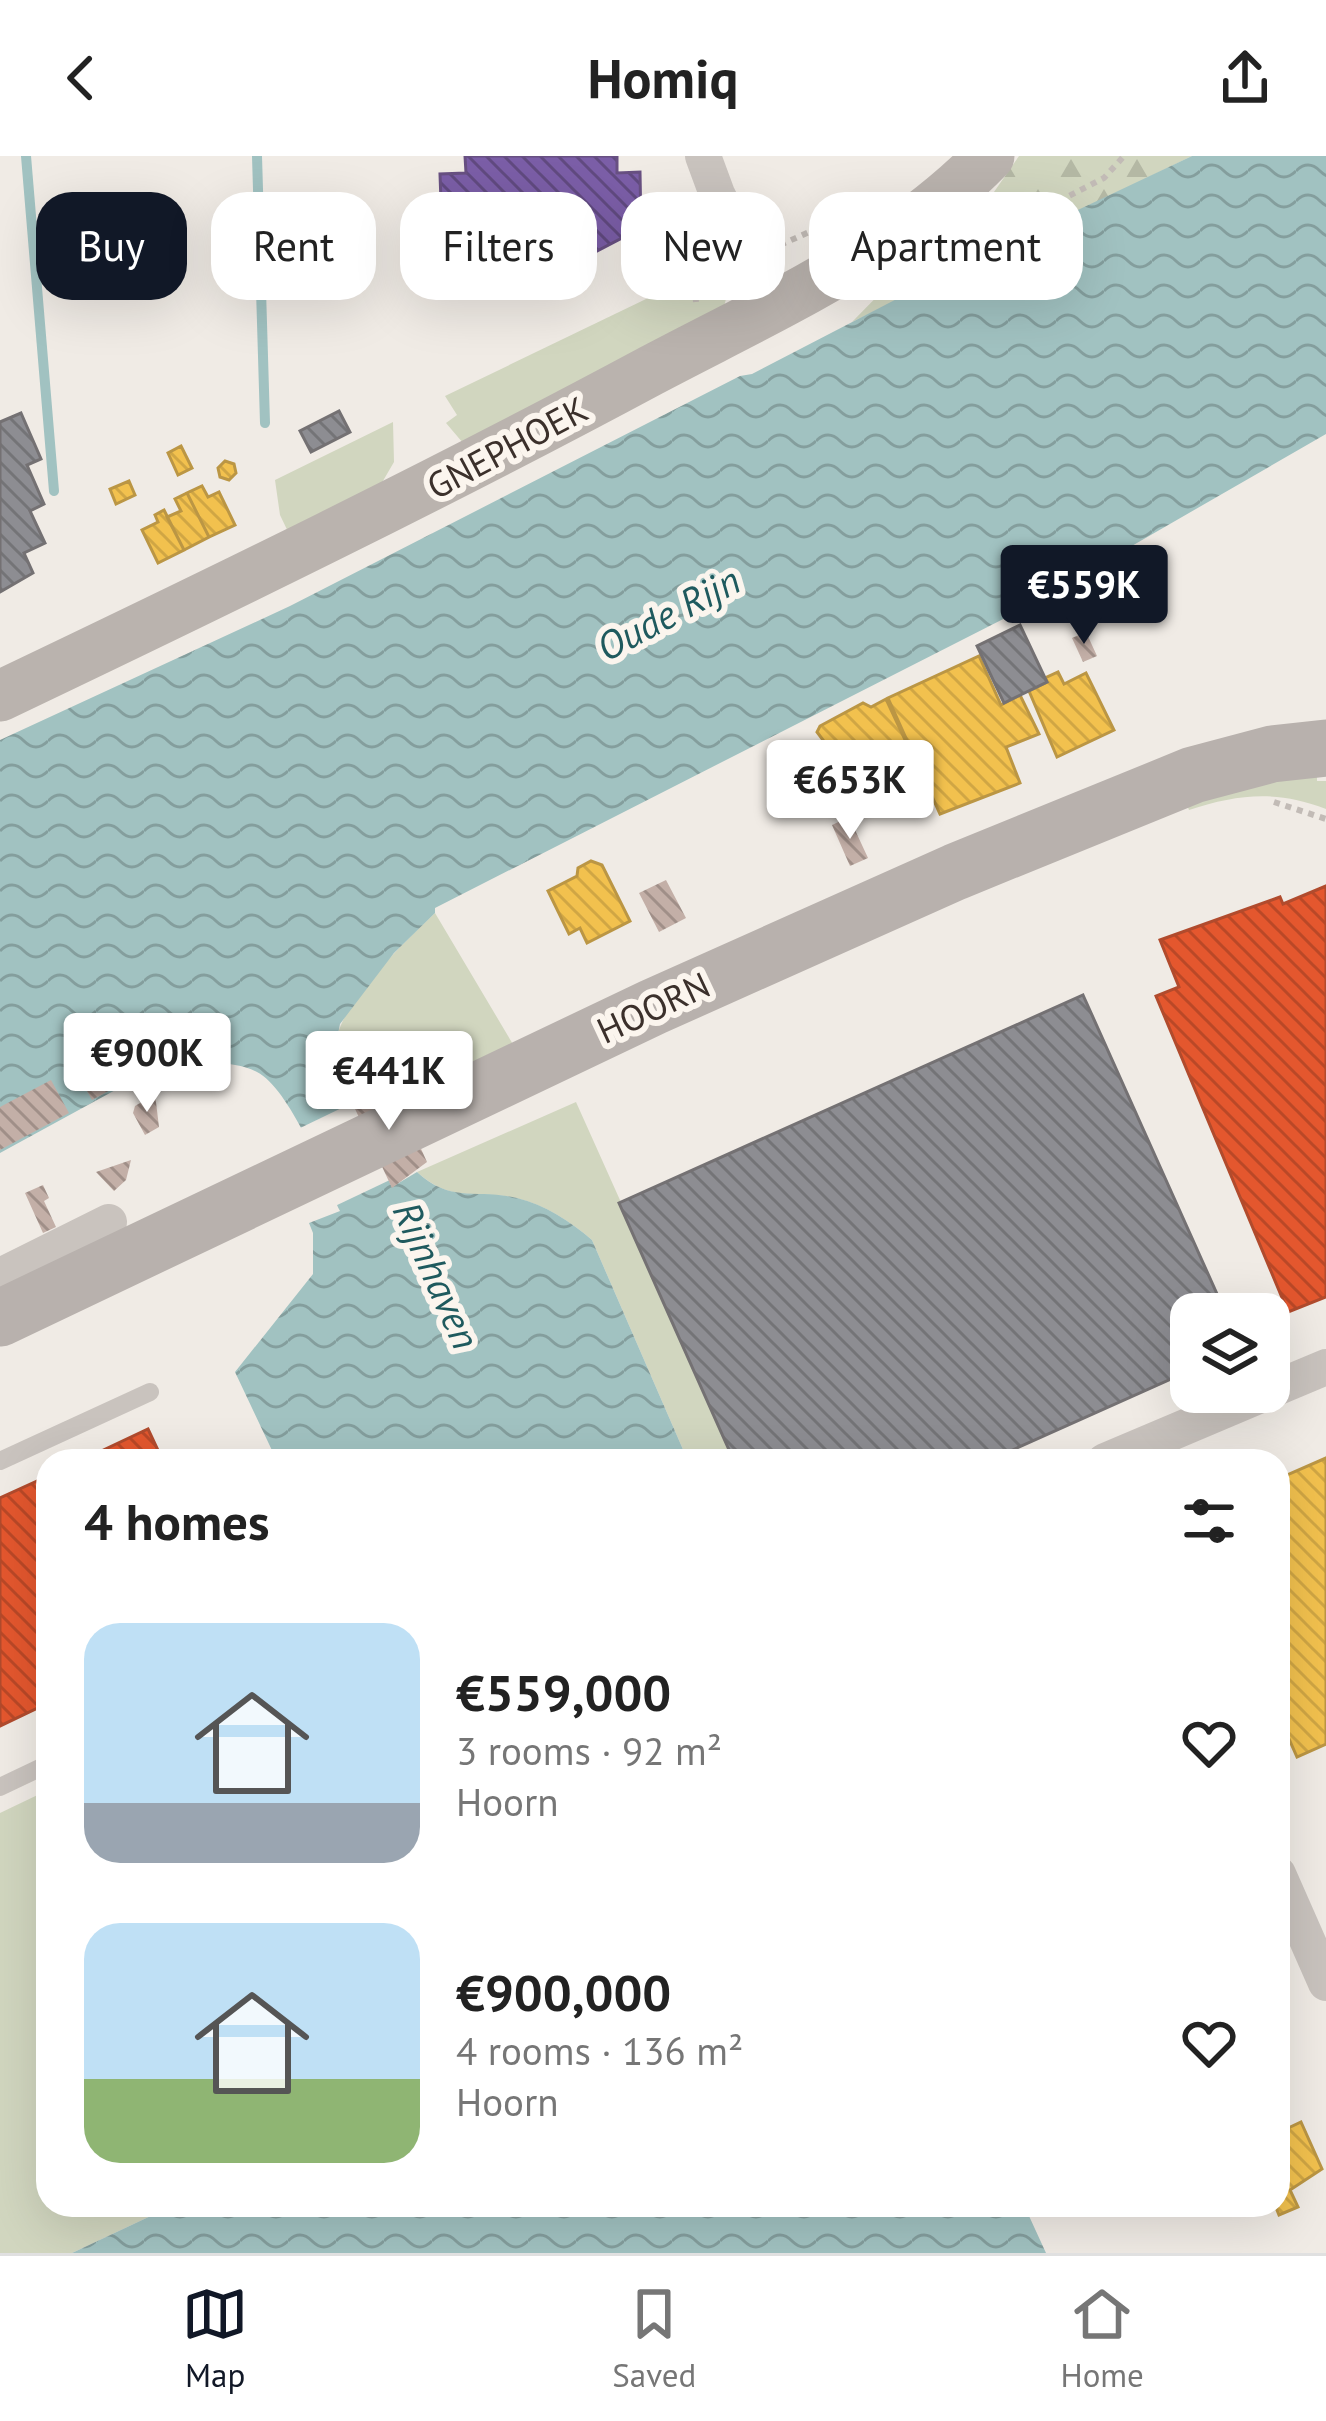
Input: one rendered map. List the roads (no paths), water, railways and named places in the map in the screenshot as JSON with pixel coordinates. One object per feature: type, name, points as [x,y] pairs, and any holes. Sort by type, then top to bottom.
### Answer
[{"type":"main road","name":"HOORN","points":[[0,1318],[653,1006],[977,863],[1193,775],[1271,754],[1326,748]]},
{"type":"street","points":[[703,156],[773,306]]},
{"type":"street","name":"GNEPHOEK","points":[[0,696],[429,489],[773,306],[892,240],[989,156]]},
{"type":"street","points":[[0,1276],[109,1222]]},
{"type":"street","points":[[1290,1383],[1326,1367]]},
{"type":"street","points":[[1133,1449],[1218,1413]]},
{"type":"street","points":[[1290,1901],[1326,1983]]},
{"type":"lane","points":[[0,1461],[150,1392]]},
{"type":"lane","points":[[0,1787],[36,1770]]},
{"type":"water","points":[[1192,156],[1326,156],[1326,434],[1019,611],[435,908],[340,1024],[335,1049],[350,1103],[392,1187],[417,1172],[453,1192],[517,1198],[557,1214],[592,1240],[683,1449],[271,1449],[235,1372],[313,1274],[309,1223],[340,1211],[282,1096],[269,1081],[245,1067],[219,1063],[152,1070],[0,1153],[0,740],[290,606],[895,300],[1083,300],[1083,208]]},
{"type":"water","points":[[148,2217],[1030,2217],[1046,2253],[72,2253]]},
{"type":"waterway","points":[[26,156],[54,491]]},
{"type":"waterway","points":[[257,156],[265,423]]},
{"type":"water label","name":"Oude Rijn","points":[[668,613]]},
{"type":"water label","name":"Rijnhaven","points":[[437,1275]]}]
